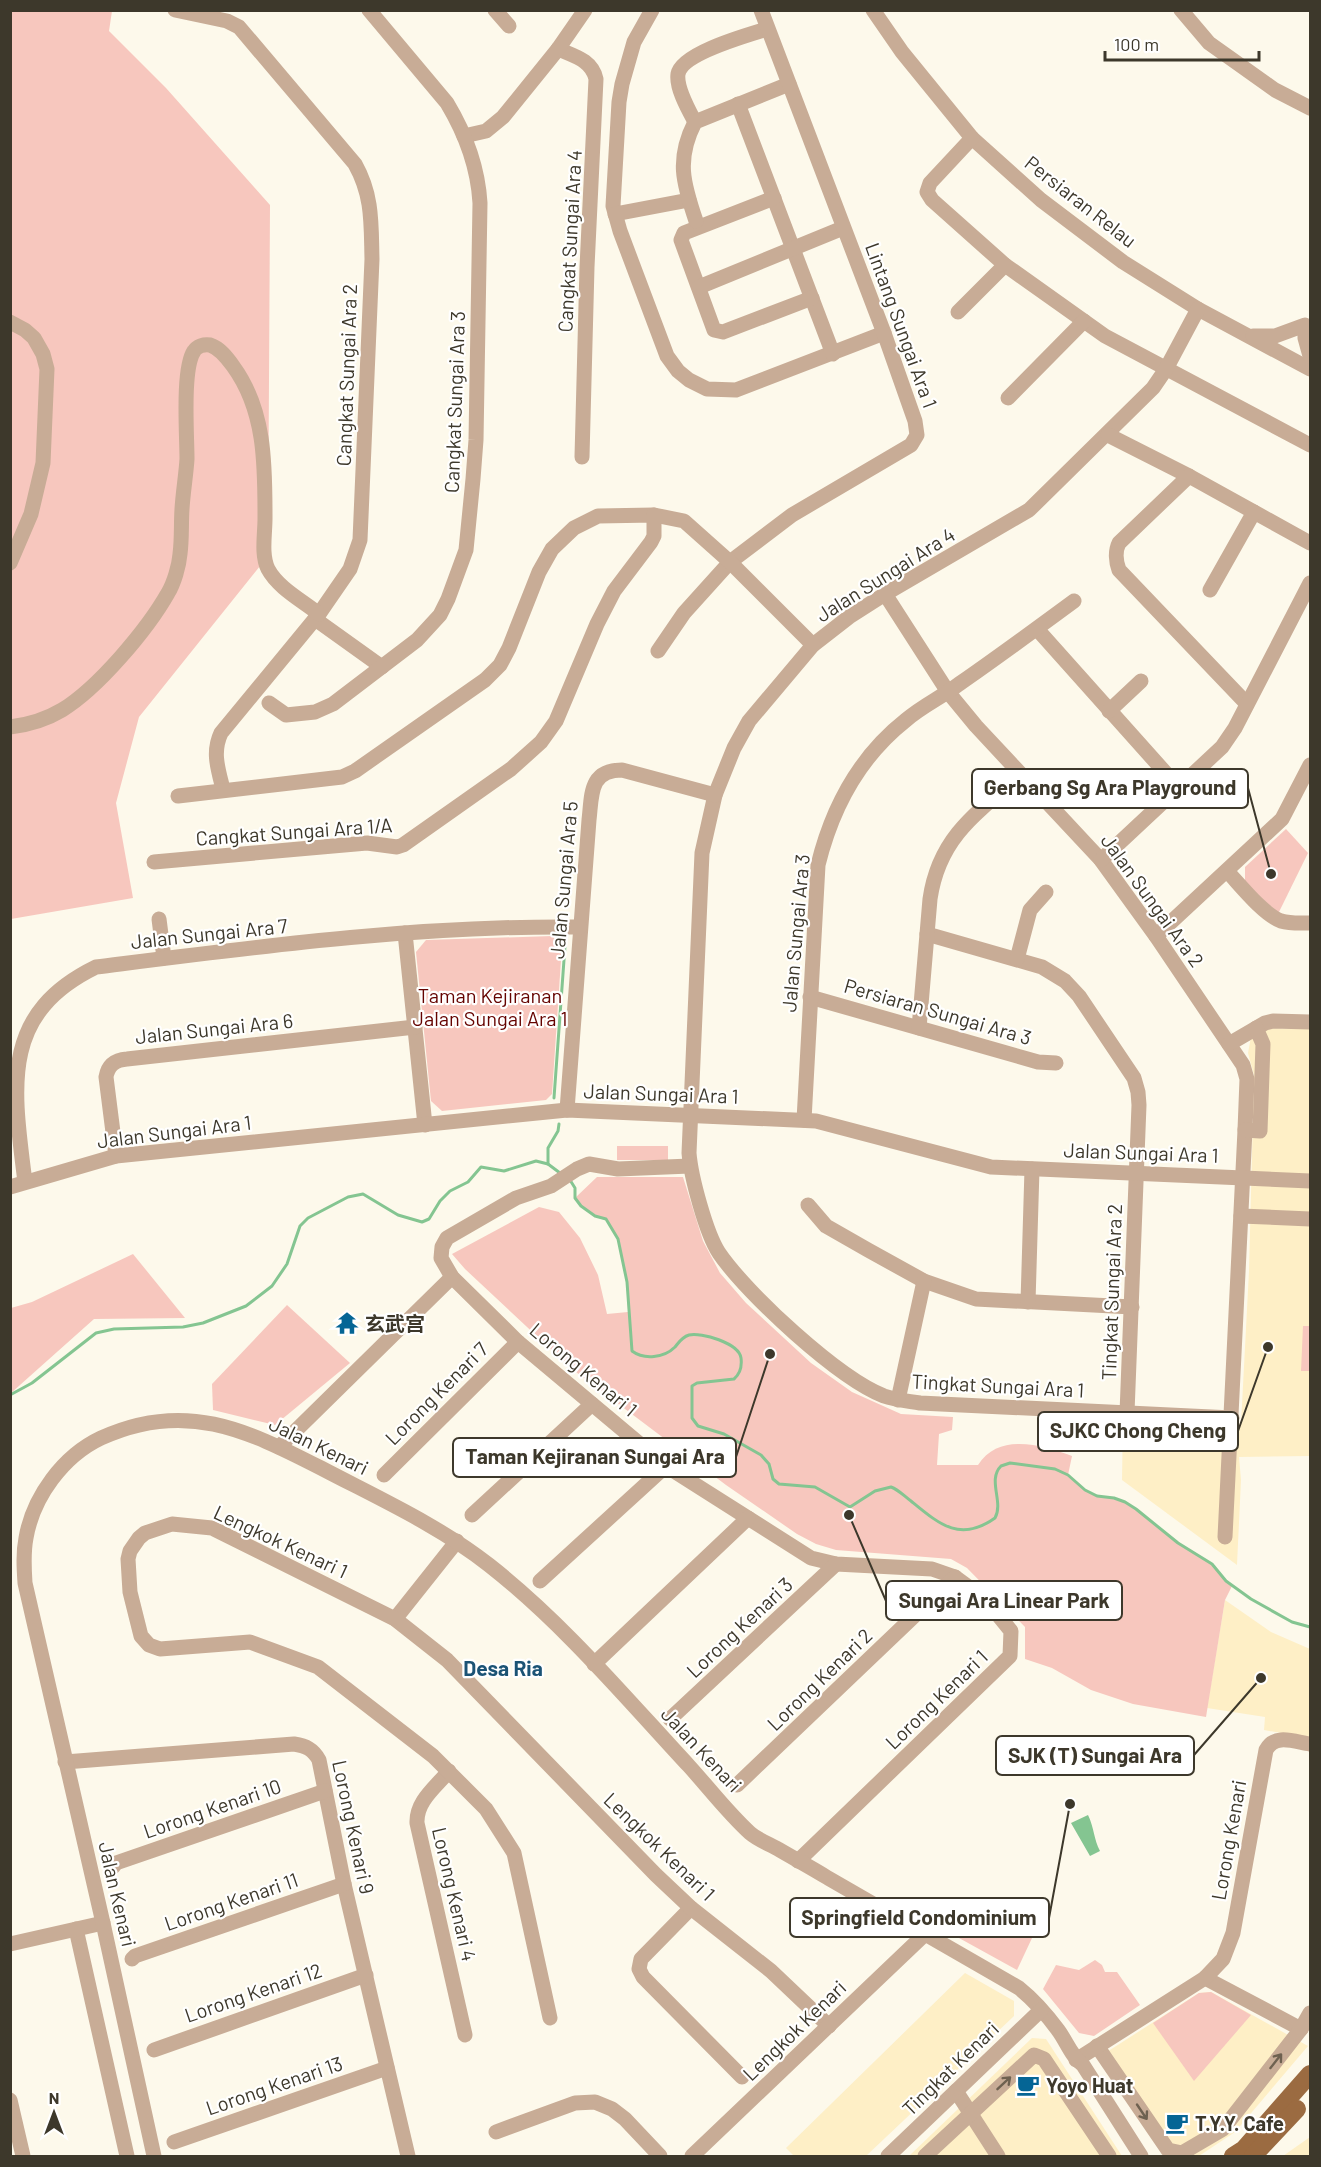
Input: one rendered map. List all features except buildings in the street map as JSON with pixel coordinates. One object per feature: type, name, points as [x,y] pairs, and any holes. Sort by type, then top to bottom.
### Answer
[{"type":"main road","points":[[1253,2157],[1304,2106],[1309,2083]]},
{"type":"main road","points":[[1233,2157],[1244,2149],[1309,2083]]},
{"type":"street","name":"Cangkat Sungai Ara 2","points":[[175,10],[227,21],[238,27],[355,164],[364,180],[370,201],[372,259],[360,540],[351,569],[317,617],[221,733],[216,750],[216,762],[223,789]]},
{"type":"street","points":[[495,10],[509,26]]},
{"type":"street","points":[[464,136],[486,131],[497,123],[558,49],[585,10]]},
{"type":"street","points":[[652,10],[634,42],[622,84],[613,206],[667,356],[678,371],[689,380],[707,389],[736,390],[884,333]]},
{"type":"street","name":"Lintang Sungai Ara 1","points":[[658,651],[684,613],[730,562],[792,515],[911,445],[915,440],[917,428],[884,333],[760,10]]},
{"type":"street","name":"Persiaran Relau","points":[[873,10],[902,52],[972,138],[1041,200],[1123,262],[1198,309],[1311,369]]},
{"type":"street","points":[[1181,10],[1209,43],[1275,90],[1311,108]]},
{"type":"street","name":"Cangkat Sungai Ara 3","points":[[269,703],[286,715],[324,710],[417,640],[440,615],[466,550],[476,440],[480,203],[478,180],[464,136],[447,103],[374,12]]},
{"type":"street","points":[[695,122],[683,100],[678,74],[683,63],[696,55],[767,29]]},
{"type":"street","name":"Cangkat Sungai Ara 4","points":[[558,49],[587,62],[596,79],[587,267],[582,457]]},
{"type":"street","points":[[696,221],[684,175],[685,141],[695,122],[789,84]]},
{"type":"street","points":[[738,104],[834,354]]},
{"type":"street","points":[[972,138],[930,183],[927,192],[932,200],[1005,265],[1106,336],[1311,445]]},
{"type":"street","points":[[774,198],[681,236],[714,330],[717,332],[812,298]]},
{"type":"street","points":[[615,214],[689,200]]},
{"type":"street","points":[[699,287],[843,228]]},
{"type":"street","points":[[958,312],[1005,265]]},
{"type":"street","name":"Jalan Sungai Ara 4","points":[[689,1115],[702,853],[715,795],[734,747],[749,721],[813,645],[849,617],[1029,510],[1108,435],[1153,388],[1166,369],[1198,309]]},
{"type":"street","points":[[1247,335],[1275,336],[1308,320]]},
{"type":"street","points":[[1308,320],[1305,338],[1311,356]]},
{"type":"street","points":[[1288,357],[1308,320]]},
{"type":"street","points":[[1008,398],[1084,321]]},
{"type":"street","points":[[10,322],[34,338],[43,354],[47,369],[43,463],[31,514],[10,563]]},
{"type":"street","points":[[10,728],[25,725],[62,710],[91,687],[136,640],[170,591],[180,557],[186,463],[188,374],[194,351],[200,345],[216,348],[228,359],[240,376],[254,409],[263,441],[265,551],[268,568],[280,583],[317,617],[382,667]]},
{"type":"street","points":[[1108,435],[1189,476],[1311,543]]},
{"type":"street","points":[[1189,476],[1119,543],[1117,565],[1119,570],[1247,704]]},
{"type":"street","points":[[1210,590],[1254,512]]},
{"type":"street","points":[[178,796],[342,777],[356,771],[485,680],[500,664],[509,648],[539,572],[552,549],[574,528],[598,516],[654,515],[684,521],[730,562],[813,645]]},
{"type":"street","name":"Cangkat Sungai Ara 1/A","points":[[154,862],[367,843],[396,847],[403,845],[510,769],[545,737],[556,721],[597,624],[614,591],[654,536],[654,515]]},
{"type":"street","points":[[1101,860],[1222,747],[1235,728],[1311,584]]},
{"type":"street","name":"Jalan Sungai Ara 2","points":[[885,594],[948,692],[976,726],[1101,860],[1156,936],[1243,1065],[1247,1079],[1243,1178]]},
{"type":"street","name":"Jalan Sungai Ara 3","points":[[804,1120],[818,866],[826,834],[842,798],[856,772],[888,735],[908,718],[1074,601]]},
{"type":"street","points":[[1037,629],[1179,788]]},
{"type":"street","points":[[1108,711],[1141,681]]},
{"type":"street","points":[[1156,936],[1282,819],[1311,765]]},
{"type":"street","name":"Jalan Sungai Ara 5","points":[[567,1110],[592,788],[596,780],[612,770],[622,770],[715,795]]},
{"type":"street","points":[[919,1028],[932,881],[955,835],[974,814],[1022,775]]},
{"type":"street","points":[[1227,872],[1278,920],[1290,923],[1311,923]]},
{"type":"street","points":[[1017,959],[1030,910],[1046,892]]},
{"type":"street","points":[[159,919],[164,958]]},
{"type":"street","name":"Jalan Sungai Ara 7","points":[[18,1184],[13,1064],[18,1042],[36,1007],[53,990],[96,967],[405,933],[506,926],[580,927]]},
{"type":"street","points":[[405,933],[425,1125]]},
{"type":"street","name":"Tingkat Sungai Ara 2","points":[[927,934],[1042,967],[1065,981],[1079,996],[1134,1078],[1139,1105],[1127,1413]]},
{"type":"street","name":"Persiaran Sungai Ara 3","points":[[810,997],[1038,1062],[1056,1063]]},
{"type":"street","points":[[1229,1044],[1272,1021],[1311,1022]]},
{"type":"street","name":"Jalan Sungai Ara 6","points":[[116,1156],[106,1077],[108,1068],[116,1062],[138,1057],[415,1027]]},
{"type":"street","points":[[1245,1130],[1260,1131],[1263,1044],[1256,1028]]},
{"type":"street","name":"Jalan Sungai Ara 1","points":[[18,1184],[116,1156],[567,1110],[804,1120],[828,1123],[981,1165],[1311,1181]]},
{"type":"street","name":"Tingkat Sungai Ara 1","points":[[689,1115],[690,1166],[694,1185],[715,1245],[739,1279],[796,1333],[834,1365],[870,1389],[898,1400],[920,1403],[1232,1418]]},
{"type":"street","name":"Lorong Kenari 1","points":[[690,1166],[618,1169],[589,1164],[577,1169],[560,1182],[516,1198],[447,1238],[442,1247],[441,1258],[452,1276],[518,1342],[666,1466],[811,1558],[836,1564],[932,1569],[955,1577],[986,1599],[1011,1631],[1010,1656],[798,1860]]},
{"type":"street","points":[[1028,1302],[1032,1169]]},
{"type":"street","points":[[1225,1538],[1243,1178]]},
{"type":"street","points":[[808,1205],[826,1226],[924,1281],[976,1299],[1132,1307]]},
{"type":"street","points":[[1241,1216],[1311,1219]]},
{"type":"street","points":[[279,1447],[452,1276]]},
{"type":"street","points":[[898,1400],[924,1281]]},
{"type":"street","name":"Lorong Kenari 7","points":[[384,1475],[518,1342]]},
{"type":"street","points":[[472,1515],[592,1404]]},
{"type":"street","name":"Jalan Kenari","points":[[154,2157],[25,1583],[26,1539],[32,1515],[46,1486],[66,1462],[91,1443],[120,1429],[148,1422],[172,1420],[210,1422],[241,1430],[279,1447],[458,1541],[525,1596],[594,1664],[751,1834],[1019,1988],[1030,1997],[1059,2031],[1076,2060],[1083,2065],[1141,2157]]},
{"type":"street","points":[[540,1581],[666,1466]]},
{"type":"street","points":[[594,1664],[748,1518]]},
{"type":"street","name":"Lengkok Kenari 1","points":[[550,2018],[514,1853],[486,1809],[433,1756],[318,1667],[250,1642],[160,1649],[149,1645],[141,1636],[130,1592],[128,1559],[130,1551],[139,1538],[146,1533],[172,1524],[212,1528],[395,1619],[447,1660],[656,1875],[691,1908],[771,1971],[828,2026]]},
{"type":"street","points":[[395,1619],[458,1541]]},
{"type":"street","name":"Lorong Kenari 3","points":[[669,1719],[836,1564]]},
{"type":"street","name":"Lorong Kenari 2","points":[[737,1785],[955,1577]]},
{"type":"street","name":"Lorong Kenari","points":[[1076,2060],[1205,1978],[1223,1959],[1226,1931],[1266,1749],[1274,1740],[1281,1739],[1311,1744]]},
{"type":"street","name":"Lorong Kenari 9","points":[[65,1762],[294,1744],[305,1746],[315,1752],[319,1760],[344,1884],[408,2157]]},
{"type":"street","name":"Lorong Kenari 4","points":[[449,1771],[422,1802],[417,1812],[417,1823],[465,2035]]},
{"type":"street","name":"Lorong Kenari 10","points":[[113,1867],[116,1863],[326,1791]]},
{"type":"street","name":"Lorong Kenari 11","points":[[132,1959],[135,1956],[344,1884]]},
{"type":"street","points":[[691,1908],[641,1959],[639,1970],[643,1977],[742,2077]]},
{"type":"street","points":[[10,1944],[103,1923]]},
{"type":"street","points":[[76,1929],[127,2157]]},
{"type":"street","name":"Lengkok Kenari","points":[[692,2157],[925,1934]]},
{"type":"street","name":"Lorong Kenari 12","points":[[154,2050],[366,1975]]},
{"type":"street","points":[[1205,1978],[1300,2029]]},
{"type":"street","name":"Tingkat Kenari","points":[[888,2157],[1041,2010]]},
{"type":"street","points":[[1097,2046],[1168,2150],[1182,2153],[1223,2129],[1311,2013]]},
{"type":"street","points":[[925,2157],[1031,2056],[1037,2055],[1044,2059],[1109,2157]]},
{"type":"street","name":"Jalan Kenari","points":[[1076,2060],[1075,2070],[1132,2157]]},
{"type":"street","name":"Lorong Kenari 13","points":[[174,2142],[387,2068]]},
{"type":"street","points":[[956,2091],[998,2157]]},
{"type":"street","points":[[10,2100],[23,2157]]},
{"type":"street","points":[[496,2132],[575,2103],[595,2102],[612,2109],[625,2119],[660,2157]]},
{"type":"shaded area","points":[[1271,1028],[1310,1029],[1310,1456],[1239,1457],[1241,1480],[1237,1565],[1122,1480],[1123,1418],[1241,1424],[1249,1271],[1254,1075],[1248,1053],[1251,1037]]},
{"type":"shaded area","points":[[1225,1600],[1271,1632],[1310,1649],[1310,1738],[1264,1730],[1265,1717],[1207,1708]]},
{"type":"shaded area","points":[[1088,1815],[1100,1851],[1090,1856],[1071,1823]]},
{"type":"shaded area","points":[[965,1973],[1014,2001],[1014,2016],[866,2156],[794,2156],[786,2148]]},
{"type":"shaded area","points":[[1211,1992],[1308,2046],[1235,2132],[1199,2156],[1165,2156],[1099,2057],[1199,1993]]},
{"type":"shaded area","points":[[1032,2038],[1046,2039],[1122,2156],[909,2156]]},
{"type":"shaded area","points":[[1310,2137],[1310,2156],[1283,2156]]},
{"type":"green space","points":[[11,11],[112,11],[109,31],[166,88],[270,205],[268,556],[139,717],[116,803],[133,898],[11,919]]},
{"type":"green space","points":[[1286,829],[1308,853],[1278,914],[1245,882],[1245,867]]},
{"type":"green space","name":"Taman Kejiranan Jalan Sungai Ara 1","points":[[552,936],[562,945],[552,1094],[546,1100],[442,1111],[431,1101],[416,952],[426,940]]},
{"type":"green space","points":[[617,1146],[668,1146],[668,1160],[617,1160]]},
{"type":"green space","points":[[597,1177],[683,1177],[703,1241],[720,1273],[746,1303],[811,1363],[852,1392],[901,1414],[953,1417],[952,1430],[939,1434],[937,1465],[978,1465],[997,1448],[1022,1444],[1048,1448],[1072,1456],[1068,1475],[1085,1490],[1097,1496],[1120,1500],[1136,1509],[1177,1543],[1212,1564],[1232,1586],[1225,1600],[1206,1717],[1133,1704],[1091,1690],[1052,1668],[1025,1659],[1025,1627],[967,1568],[951,1559],[836,1550],[816,1544],[797,1534],[726,1485],[572,1369],[465,1269],[452,1254],[539,1207],[559,1212],[580,1238],[598,1275],[607,1314],[628,1312],[625,1277],[616,1236],[605,1219],[590,1213],[575,1198]]},
{"type":"green space","points":[[133,1254],[185,1318],[94,1319],[11,1393],[11,1308],[32,1302]]},
{"type":"green space","points":[[287,1305],[350,1363],[275,1425],[213,1410],[212,1384]]},
{"type":"green space","points":[[1303,1326],[1310,1326],[1310,1371],[1301,1371]]},
{"type":"green space","points":[[979,1899],[1032,1938],[1017,1970],[959,1938]]},
{"type":"green space","points":[[1095,1960],[1102,1965],[1105,1972],[1117,1972],[1140,2005],[1094,2036],[1079,2033],[1043,1989],[1056,1965],[1079,1970]]},
{"type":"green space","points":[[1211,1992],[1251,2015],[1194,2081],[1153,2023],[1199,1993]]},
{"type":"waterway","points":[[554,1098],[565,946]]},
{"type":"waterway","points":[[548,1164],[548,1148],[558,1131],[559,1124]]},
{"type":"waterway","points":[[10,1395],[32,1383],[96,1333],[114,1329],[183,1327],[203,1323],[246,1306],[272,1286],[287,1264],[300,1226],[308,1218],[348,1197],[363,1194],[398,1215],[422,1222],[429,1219],[440,1201],[450,1191],[468,1182],[481,1167],[504,1171],[536,1161],[548,1164],[560,1173]]},
{"type":"waterway","points":[[570,1180],[575,1188],[575,1198],[581,1206],[595,1216],[606,1219],[618,1239],[627,1282],[632,1351],[648,1357],[665,1354],[689,1335],[710,1337],[734,1348],[741,1358],[738,1375],[734,1379],[697,1383],[692,1386],[692,1418],[698,1426],[724,1434],[761,1455],[769,1464],[773,1479],[779,1484],[815,1487],[850,1507],[875,1491],[891,1487],[931,1517],[950,1528],[960,1530],[971,1529],[995,1518],[998,1505],[995,1478],[1001,1466],[1010,1463],[1055,1469],[1068,1475],[1085,1490],[1097,1496],[1125,1502],[1178,1543],[1212,1564],[1226,1581],[1251,1599],[1292,1622],[1310,1627]]},
{"type":"place","name":"Gerbang Sg Ara Playground","points":[[1271,874]]},
{"type":"place","name":"玄武宫","points":[[347,1323]]},
{"type":"place","name":"SJKC Chong Cheng","points":[[1268,1347]]},
{"type":"place","name":"Taman Kejiranan Sungai Ara","points":[[770,1354]]},
{"type":"place","name":"Sungai Ara Linear Park","points":[[849,1515]]},
{"type":"place","name":"SJK (T) Sungai Ara","points":[[1261,1678]]},
{"type":"place","name":"Springfield Condominium","points":[[1070,1804]]},
{"type":"place","name":"Yoyo Huat","points":[[1028,2085]]},
{"type":"place","name":"T.Y.Y. Cafe","points":[[1177,2123]]},
{"type":"district","name":"Desa Ria","points":[[503,1667]]}]
